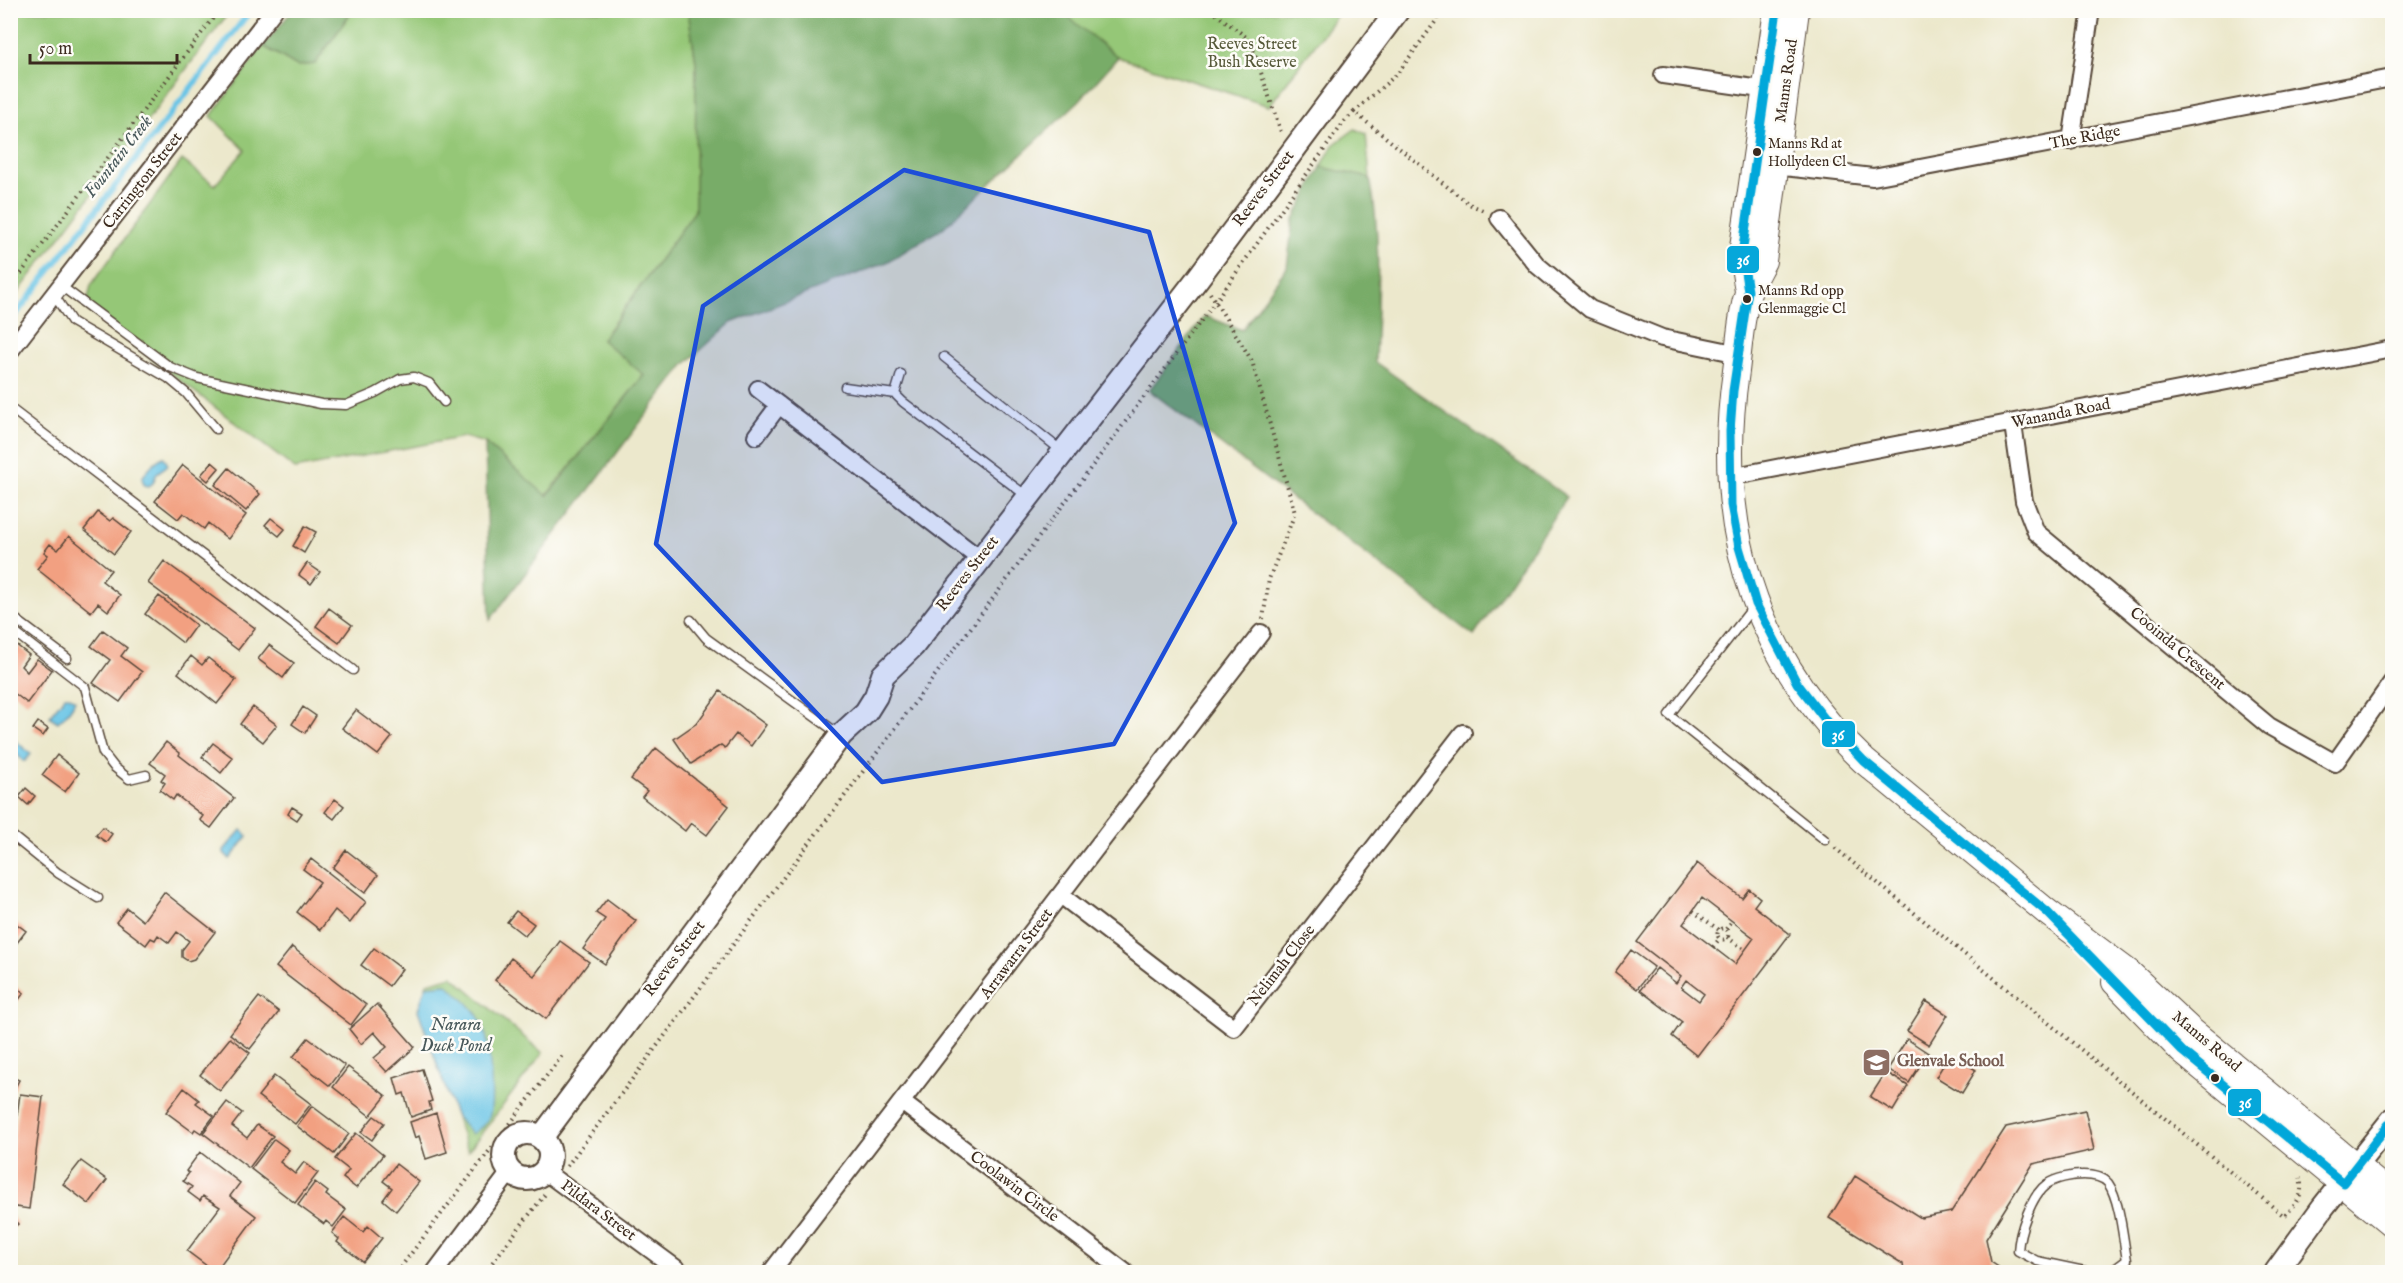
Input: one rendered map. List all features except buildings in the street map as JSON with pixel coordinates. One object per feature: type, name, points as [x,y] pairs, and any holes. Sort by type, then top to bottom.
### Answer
[{"type":"main road","name":"Manns Road","points":[[1748,291],[1763,261],[1775,166],[1777,10]]},
{"type":"main road","name":"Manns Road","points":[[1796,10],[1776,91],[1742,254],[1748,291],[1730,431],[1730,477],[1734,525],[1756,604],[1770,634],[1797,683],[1843,741],[1891,784],[2047,912],[2181,1051],[2350,1174],[2392,1196]]},
{"type":"main road","name":"Manns Road","points":[[2350,1174],[2392,1224]]},
{"type":"street","name":"Carrington Street","points":[[10,351],[274,10]]},
{"type":"street","name":"Reeves Street","points":[[541,1138],[841,735],[866,712],[876,696],[883,675],[913,646],[1198,278],[1398,10]]},
{"type":"street","points":[[2071,141],[2091,10]]},
{"type":"street","points":[[1663,75],[1776,91]]},
{"type":"street","name":"The Ridge","points":[[1775,166],[1873,177],[2392,78]]},
{"type":"street","points":[[1499,218],[1537,265],[1590,309],[1662,338],[1739,354]]},
{"type":"street","name":"Wananda Road","points":[[1730,477],[2392,349]]},
{"type":"street","points":[[758,389],[980,558]]},
{"type":"street","points":[[756,435],[779,405]]},
{"type":"street","name":"Cooinda Crescent","points":[[2013,424],[2024,501],[2036,532],[2269,726],[2335,763],[2392,682]]},
{"type":"street","name":"Arrawarra Street","points":[[771,1272],[1062,896],[1261,633]]},
{"type":"street","name":"Nelimah Close","points":[[1062,896],[1234,1028],[1463,733]]},
{"type":"street","name":"Coolawin Circle","points":[[903,1103],[1125,1272]]},
{"type":"street","points":[[2276,1272],[2392,1120]]},
{"type":"street","points":[[520,1134],[535,1135],[541,1138],[549,1150],[550,1175],[523,1179],[510,1172],[504,1158],[508,1143],[520,1134]]},
{"type":"street","points":[[435,1272],[510,1172]]},
{"type":"street","name":"Pildara Street","points":[[550,1175],[681,1272]]},
{"type":"lane","points":[[57,291],[170,368],[197,378],[321,404],[346,405],[400,379],[414,377],[429,382],[444,402]]},
{"type":"lane","points":[[57,291],[72,322],[168,378],[186,393],[216,429]]},
{"type":"lane","points":[[944,357],[1063,452]]},
{"type":"lane","points":[[895,394],[901,374]]},
{"type":"lane","points":[[845,387],[895,394],[1028,497]]},
{"type":"lane","points":[[10,408],[353,670]]},
{"type":"lane","points":[[1756,604],[1669,715],[1825,840]]},
{"type":"lane","points":[[10,615],[67,658]]},
{"type":"lane","points":[[691,620],[706,638],[841,735]]},
{"type":"lane","points":[[10,629],[85,687],[103,753],[114,767],[129,779],[146,775]]},
{"type":"lane","points":[[10,834],[58,873],[98,898]]},
{"type":"lane","points":[[2089,1272],[2037,1262],[2018,1251],[2019,1235],[2034,1202],[2046,1184],[2072,1175],[2094,1175],[2107,1183],[2116,1201],[2127,1260],[2111,1272]]},
{"type":"path","points":[[10,288],[219,10]]},
{"type":"path","points":[[1211,10],[1250,40],[1281,132],[1287,124]]},
{"type":"path","points":[[485,1272],[550,1175],[1215,301],[1344,122],[1398,73],[1444,10]]},
{"type":"path","points":[[1354,112],[1469,204],[1499,218]]},
{"type":"path","points":[[1198,278],[1252,361],[1295,513],[1269,579],[1261,633]]},
{"type":"path","points":[[1825,840],[2284,1216]]},
{"type":"path","points":[[1693,911],[1719,930],[1726,929],[1732,921]]},
{"type":"path","points":[[1726,929],[1729,933],[1728,937]]},
{"type":"path","points":[[1719,930],[1720,938]]},
{"type":"path","points":[[1713,947],[1720,938],[1728,937],[1745,950]]},
{"type":"path","points":[[397,1272],[564,1053]]},
{"type":"highlighted area","points":[[904,170],[1149,232],[1235,523],[1114,744],[882,782],[656,544],[703,306]]},
{"type":"green space","points":[[10,11],[230,11],[11,302],[10,302]]},
{"type":"green space","points":[[292,11],[352,11],[315,64],[297,66],[263,46]]},
{"type":"green space","points":[[352,11],[688,11],[696,62],[695,211],[602,339],[644,375],[546,496],[485,443],[464,437],[295,469],[86,308],[91,285],[182,160],[215,185],[245,150],[211,116],[263,46],[297,66],[315,64]]},
{"type":"green space","points":[[688,11],[1082,11],[1068,17],[1118,57],[1079,101],[943,228],[887,262],[731,323],[684,365],[490,620],[485,443],[547,496],[644,375],[602,340],[695,211],[696,62]]},
{"type":"green space","name":"Reeves Street Bush Reserve","points":[[1059,11],[1340,11],[1269,106],[1118,57]]},
{"type":"green space","points":[[1355,129],[1366,134],[1370,178],[1321,167],[1333,145]]},
{"type":"green space","points":[[1321,167],[1370,178],[1377,247],[1375,362],[1567,497],[1474,636],[1149,390],[1205,316],[1242,330],[1287,267],[1293,221]]},
{"type":"green space","points":[[452,976],[543,1053],[468,1151],[455,1115],[472,1134],[447,984],[426,986],[427,983]]},
{"type":"water","points":[[164,457],[168,465],[157,473],[153,483],[149,486],[144,485],[142,478],[144,475]]},
{"type":"water","points":[[65,696],[70,696],[75,700],[58,722],[50,717]]},
{"type":"water","points":[[11,737],[31,754],[25,761],[11,750]]},
{"type":"water","points":[[241,830],[248,836],[230,859],[224,850]]},
{"type":"water","name":"Narara Duck Pond","points":[[447,984],[477,1014],[483,1026],[489,1055],[491,1109],[487,1121],[472,1134],[455,1115],[418,1010],[426,986]]},
{"type":"waterway","name":"Fountain Creek","points":[[10,322],[251,10]]},
{"type":"transit line","name":"36","points":[[1777,10],[1742,254],[1748,291],[1733,391],[1730,431],[1731,505],[1739,547],[1756,604],[1797,683],[1827,722],[1864,761],[2047,912],[2182,1051],[2343,1183],[2392,1120]]},
{"type":"place","name":"Manns Rd at Hollydeen Cl","points":[[1757,152]]},
{"type":"place","name":"Manns Rd opp Glenmaggie Cl","points":[[1747,299]]},
{"type":"place","name":"Glenvale School","points":[[1876,1062]]}]
